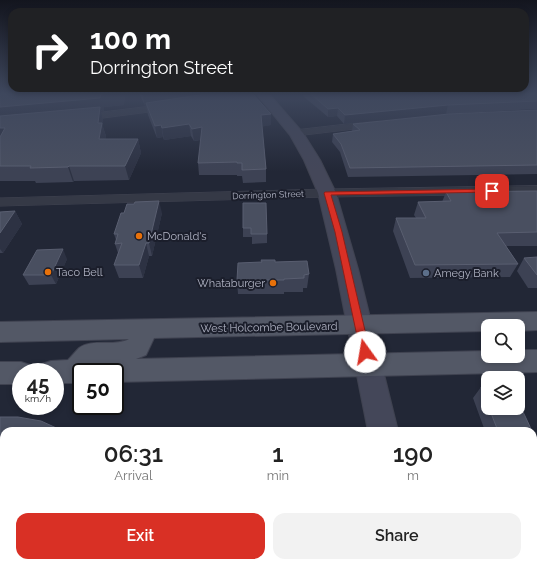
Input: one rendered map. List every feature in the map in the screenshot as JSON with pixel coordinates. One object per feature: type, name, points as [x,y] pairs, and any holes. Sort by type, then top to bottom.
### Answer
[{"type":"main road","points":[[284,119],[296,133],[312,160],[327,193],[338,232],[382,427]]},
{"type":"main road","name":"West Holcombe Boulevard","points":[[0,332],[359,326],[537,321]]},
{"type":"main road","points":[[64,371],[89,355],[127,351],[137,348],[140,345],[146,329]]},
{"type":"main road","points":[[64,372],[537,361]]},
{"type":"main road","points":[[0,373],[12,373]]},
{"type":"street","points":[[296,133],[389,122]]},
{"type":"street","name":"Dorrington Street","points":[[0,202],[327,193],[537,190]]},
{"type":"building","points":[[0,119],[98,119],[98,123],[102,123],[99,139],[138,139],[125,166],[30,168],[31,166],[0,166],[0,137],[5,128],[0,128]]},
{"type":"building","points":[[152,119],[261,119],[266,169],[242,170],[242,163],[237,162],[198,163],[202,127],[192,129],[189,124],[162,128],[161,125],[155,126]]},
{"type":"building","points":[[397,119],[537,119],[537,165],[350,168],[341,144],[333,134],[360,130],[353,124]]},
{"type":"building","points":[[537,191],[537,232],[497,233],[518,264],[415,265],[396,218],[426,218],[418,202],[451,201],[446,192]]},
{"type":"building","points":[[159,201],[149,243],[146,243],[139,265],[114,265],[122,243],[115,244],[118,234],[114,234],[121,213],[124,213],[127,204],[134,204],[135,202]]},
{"type":"building","points":[[243,203],[266,203],[267,234],[251,234],[251,228],[243,228]]},
{"type":"building","points":[[15,211],[0,233],[0,212]]},
{"type":"building","points":[[63,249],[51,275],[23,275],[37,250]]},
{"type":"building","points":[[537,257],[537,275],[524,258]]},
{"type":"building","points":[[261,260],[275,260],[275,262],[307,261],[309,274],[304,275],[304,278],[284,280],[237,280],[238,263],[262,262]]},
{"type":"building","points":[[492,415],[525,415],[530,427],[496,427]]},
{"type":"building","points":[[0,417],[18,417],[41,421],[54,427],[0,427]]},
{"type":"place","name":"McDonald's","points":[[139,236]]},
{"type":"place","name":"Taco Bell","points":[[48,272]]},
{"type":"place","name":"Amegy Bank","points":[[426,273]]},
{"type":"place","name":"Whataburger","points":[[273,283]]},
{"type":"route","points":[[365,352],[347,269],[327,193],[492,191]]}]
